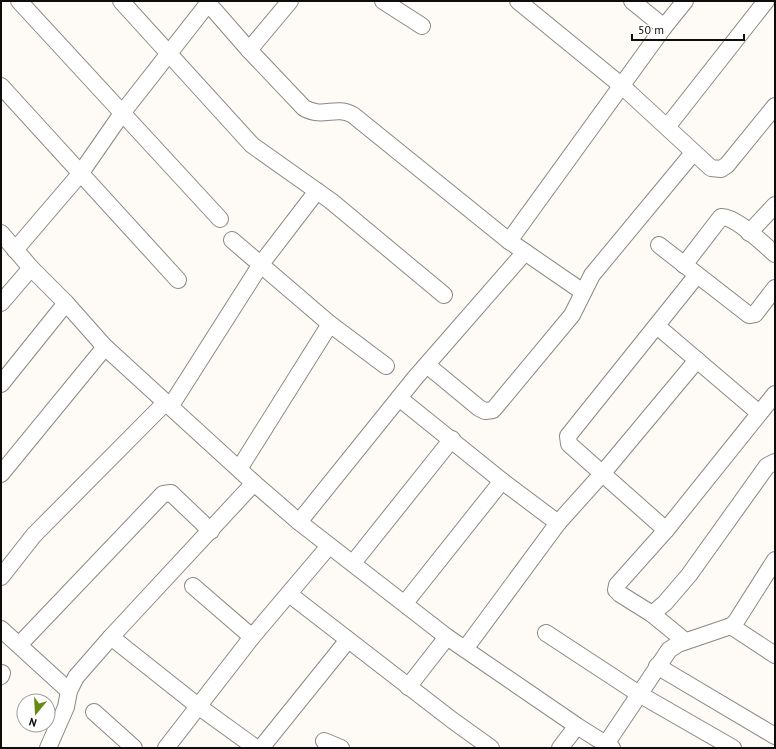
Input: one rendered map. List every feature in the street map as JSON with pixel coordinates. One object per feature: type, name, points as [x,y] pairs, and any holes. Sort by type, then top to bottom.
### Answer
[{"type":"street","points":[[19,1],[123,112],[220,219]]},
{"type":"street","points":[[121,1],[252,145],[317,191],[444,295]]},
{"type":"street","points":[[249,50],[290,1]]},
{"type":"street","points":[[383,1],[422,26]]},
{"type":"street","points":[[518,1],[622,86],[711,168],[721,169],[727,165],[775,106]]},
{"type":"street","points":[[632,1],[664,27]]},
{"type":"street","points":[[509,241],[664,27],[685,1]]},
{"type":"street","points":[[667,127],[766,1]]},
{"type":"street","points":[[15,250],[80,174],[123,112],[209,2],[249,50],[304,108],[313,113],[320,114],[340,110],[353,115],[509,241],[583,292]]},
{"type":"street","points":[[1,86],[178,280]]},
{"type":"street","points":[[427,365],[479,408],[486,411],[492,410],[572,315],[592,275],[693,153]]},
{"type":"street","points":[[1,577],[34,535],[168,404],[261,264],[317,191]]},
{"type":"street","points":[[749,233],[775,205]]},
{"type":"street","points":[[666,530],[569,444],[568,436],[657,326],[721,217],[737,222],[775,254]]},
{"type":"street","points":[[1,234],[105,347],[299,522],[447,637],[577,726],[609,746],[639,694],[669,650],[685,641],[731,626],[738,618],[774,561]]},
{"type":"street","points":[[232,240],[330,324],[386,366]]},
{"type":"street","points":[[659,245],[746,314],[751,316],[757,311],[775,288]]},
{"type":"street","points":[[299,522],[399,398],[525,252]]},
{"type":"street","points":[[1,303],[31,268]]},
{"type":"street","points":[[1,384],[66,303]]},
{"type":"street","points":[[239,469],[330,324]]},
{"type":"street","points":[[657,326],[759,414]]},
{"type":"street","points":[[1,474],[105,347]]},
{"type":"street","points":[[465,649],[558,523],[602,474],[697,360]]},
{"type":"street","points":[[685,641],[652,614],[620,594],[617,585],[666,530],[775,394]]},
{"type":"street","points":[[399,398],[452,439],[502,481],[558,523]]},
{"type":"street","points":[[353,563],[452,439]]},
{"type":"street","points":[[652,614],[665,603],[688,575],[767,466],[775,462]]},
{"type":"street","points":[[404,603],[502,481]]},
{"type":"street","points":[[48,748],[63,713],[69,691],[76,677],[111,637],[254,483]]},
{"type":"street","points":[[18,645],[163,494],[172,493],[211,531]]},
{"type":"street","points":[[166,748],[252,637],[329,546]]},
{"type":"street","points":[[193,586],[252,637]]},
{"type":"street","points":[[289,594],[491,748]]},
{"type":"street","points":[[731,626],[775,655]]},
{"type":"street","points":[[1,629],[69,691]]},
{"type":"street","points":[[546,633],[639,694],[734,748]]},
{"type":"street","points":[[111,637],[198,706],[256,748]]},
{"type":"street","points":[[408,686],[447,637]]},
{"type":"street","points":[[261,748],[348,640]]},
{"type":"street","points":[[657,666],[775,736]]},
{"type":"street","points":[[94,712],[134,748]]},
{"type":"street","points":[[560,748],[577,726]]},
{"type":"street","points":[[324,741],[341,748]]}]
